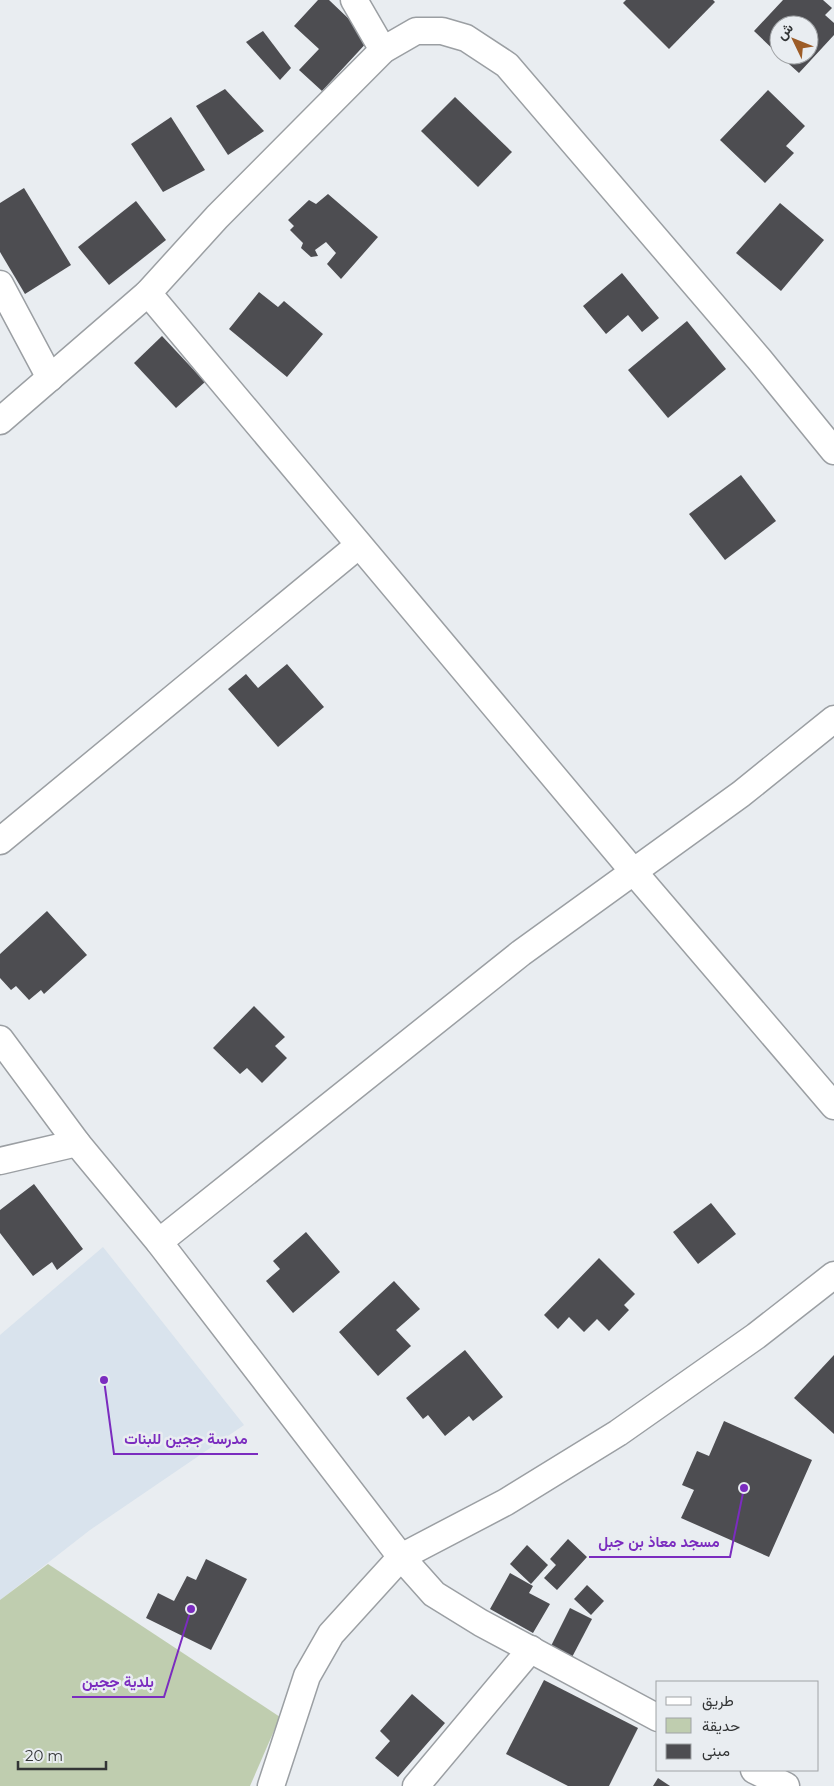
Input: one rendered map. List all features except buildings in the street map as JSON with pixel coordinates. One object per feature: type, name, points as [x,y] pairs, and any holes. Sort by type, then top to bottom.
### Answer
[{"type":"street","points":[[354,0],[383,50]]},
{"type":"street","points":[[0,420],[148,294],[217,217],[383,50],[416,31],[442,31],[466,38],[507,65],[759,359],[834,451]]},
{"type":"street","points":[[0,284],[50,378]]},
{"type":"street","points":[[148,294],[633,871],[834,1106]]},
{"type":"street","points":[[0,841],[359,546]]},
{"type":"street","points":[[159,1242],[521,952],[740,794],[834,719]]},
{"type":"street","points":[[0,1039],[77,1143],[159,1242],[401,1558],[434,1594],[481,1623],[656,1717]]},
{"type":"street","points":[[0,1161],[77,1143]]},
{"type":"street","points":[[271,1786],[307,1676],[331,1634],[401,1558],[506,1502],[618,1433],[756,1336],[834,1275]]},
{"type":"street","points":[[416,1786],[531,1649]]},
{"type":"street","points":[[756,1771],[786,1786]]},
{"type":"shaded area","points":[[103,1247],[244,1425],[90,1530],[0,1600],[0,1335]]},
{"type":"green space","points":[[48,1564],[280,1717],[250,1786],[0,1786],[0,1600]]},
{"type":"place","name":"مدرسة ججين للبنات","points":[[104,1380]]},
{"type":"place","name":"مسجد معاذ بن جبل","points":[[744,1488]]},
{"type":"place","name":"بلدية ججين","points":[[191,1609]]}]
